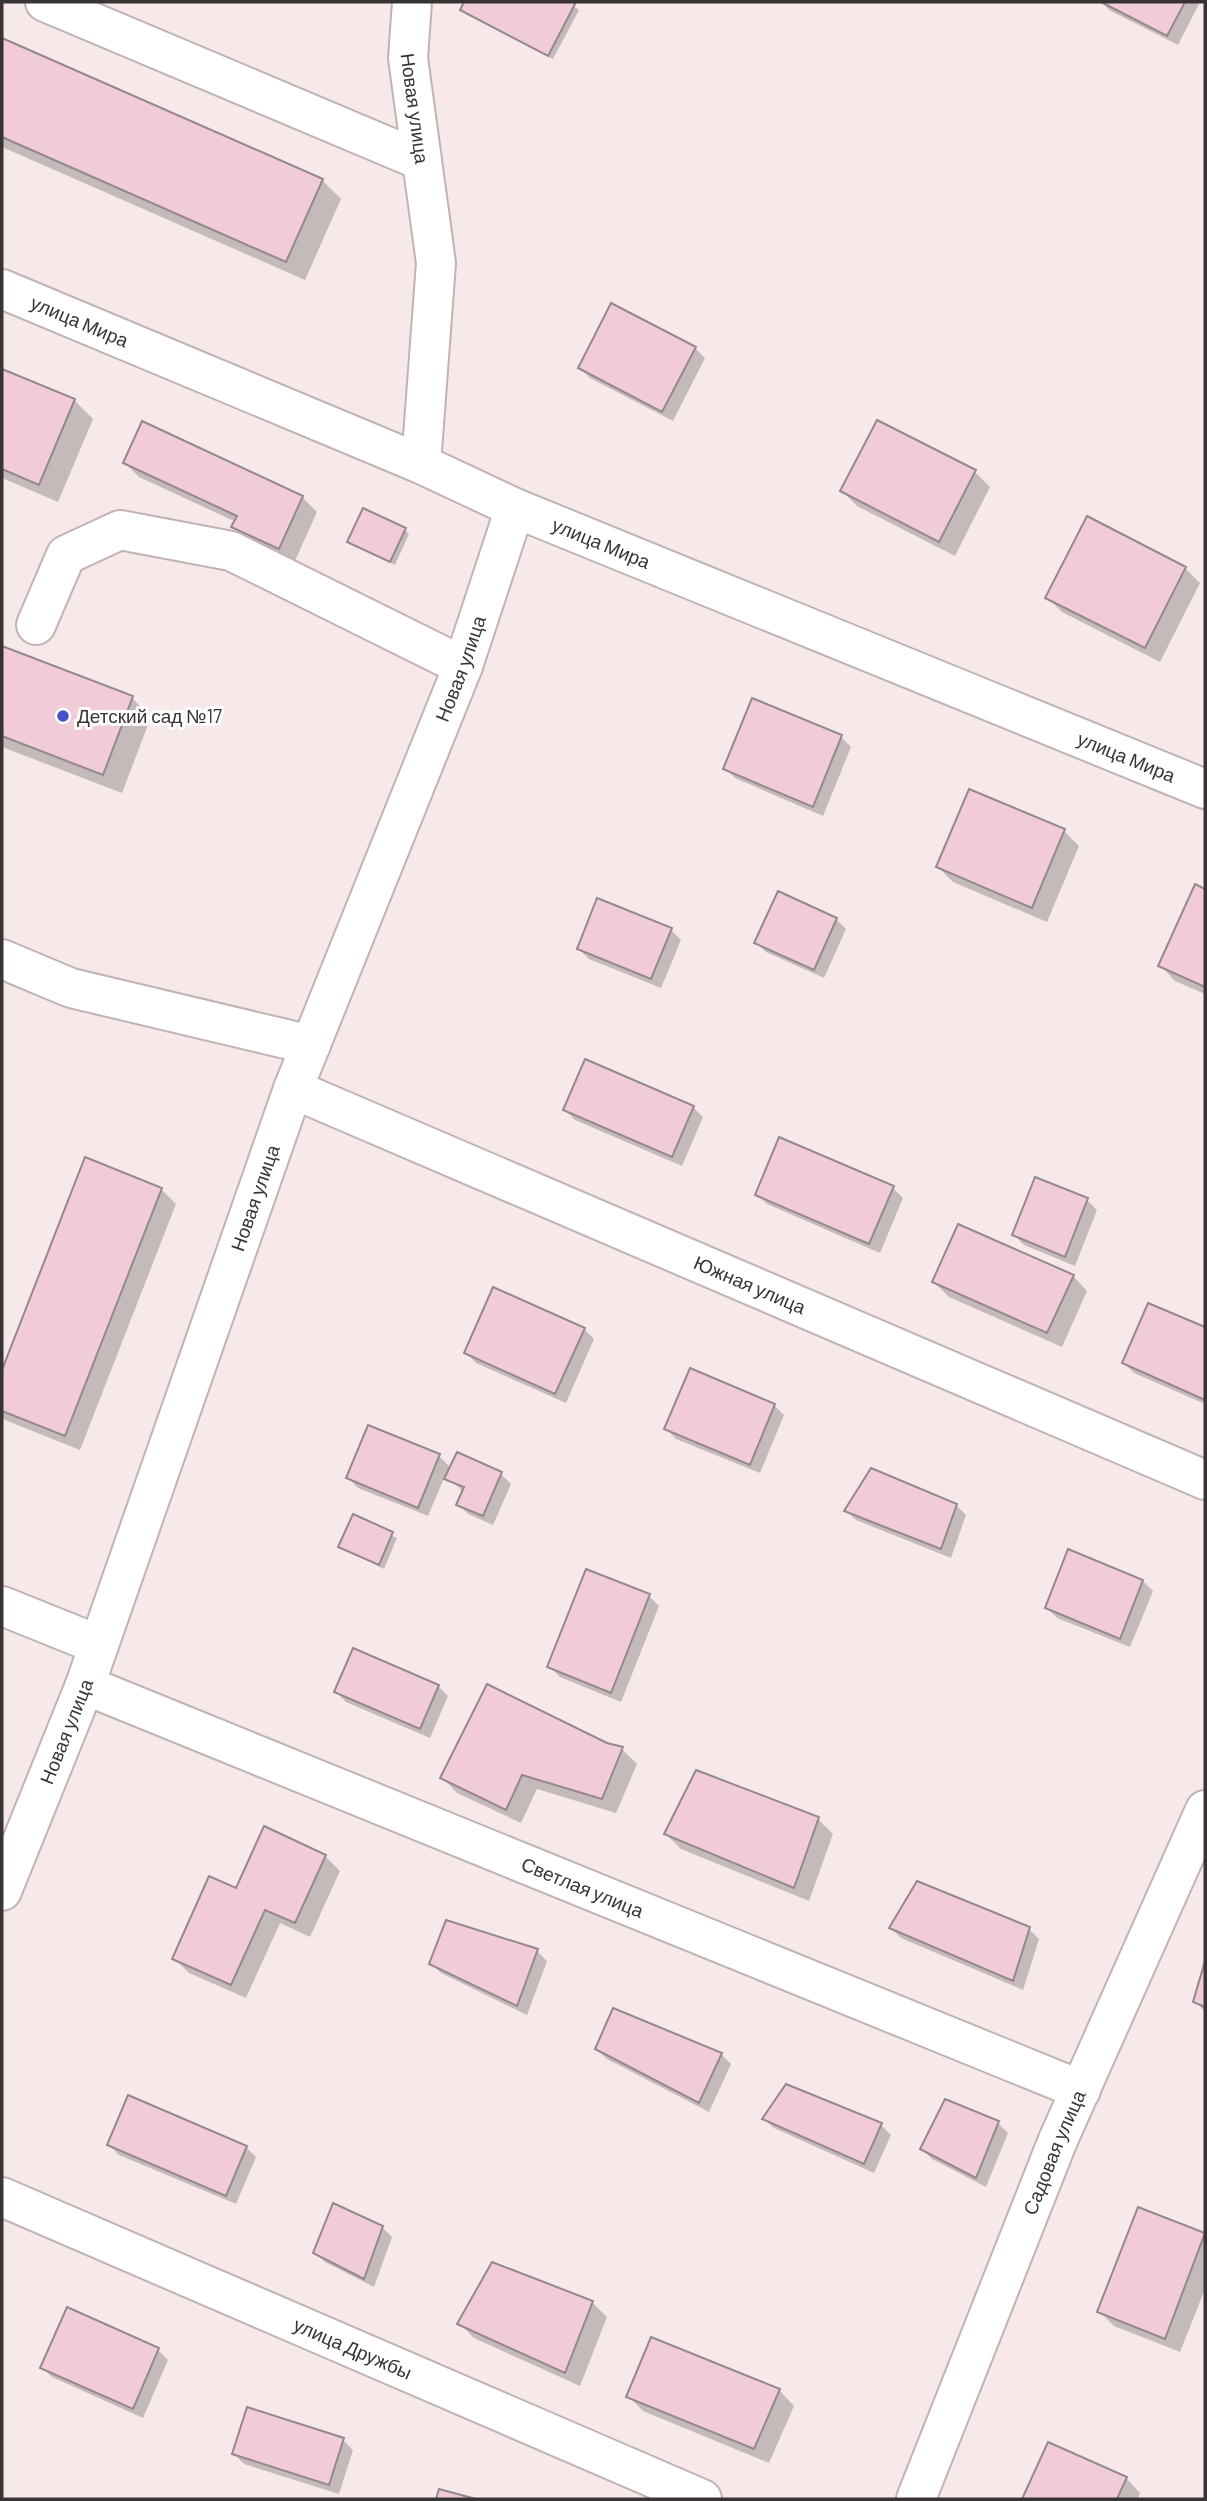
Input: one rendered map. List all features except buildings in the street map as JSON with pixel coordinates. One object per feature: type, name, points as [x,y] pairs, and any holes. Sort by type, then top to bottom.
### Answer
[{"type":"street","points":[[45,2],[422,161]]},
{"type":"street","name":"Новая улица","points":[[412,2],[408,58],[436,263],[421,464]]},
{"type":"street","name":"улица Мира","points":[[2,289],[421,464],[515,508],[1205,789]]},
{"type":"street","name":"Новая улица","points":[[2,1891],[85,1685],[293,1089],[463,666],[515,508]]},
{"type":"street","points":[[36,625],[66,555],[120,530],[231,551],[463,666]]},
{"type":"street","points":[[2,959],[71,988],[311,1045]]},
{"type":"street","name":"Южная улица","points":[[293,1089],[1205,1480]]},
{"type":"street","points":[[2,1606],[99,1646]]},
{"type":"street","name":"Светлая улица","points":[[85,1685],[1081,2090]]},
{"type":"street","name":"Садовая улица","points":[[916,2499],[1058,2140],[1205,1810]]},
{"type":"street","name":"улица Дружбы","points":[[2,2197],[702,2499]]},
{"type":"place","name":"Детский сад №17","points":[[63,716]]}]
